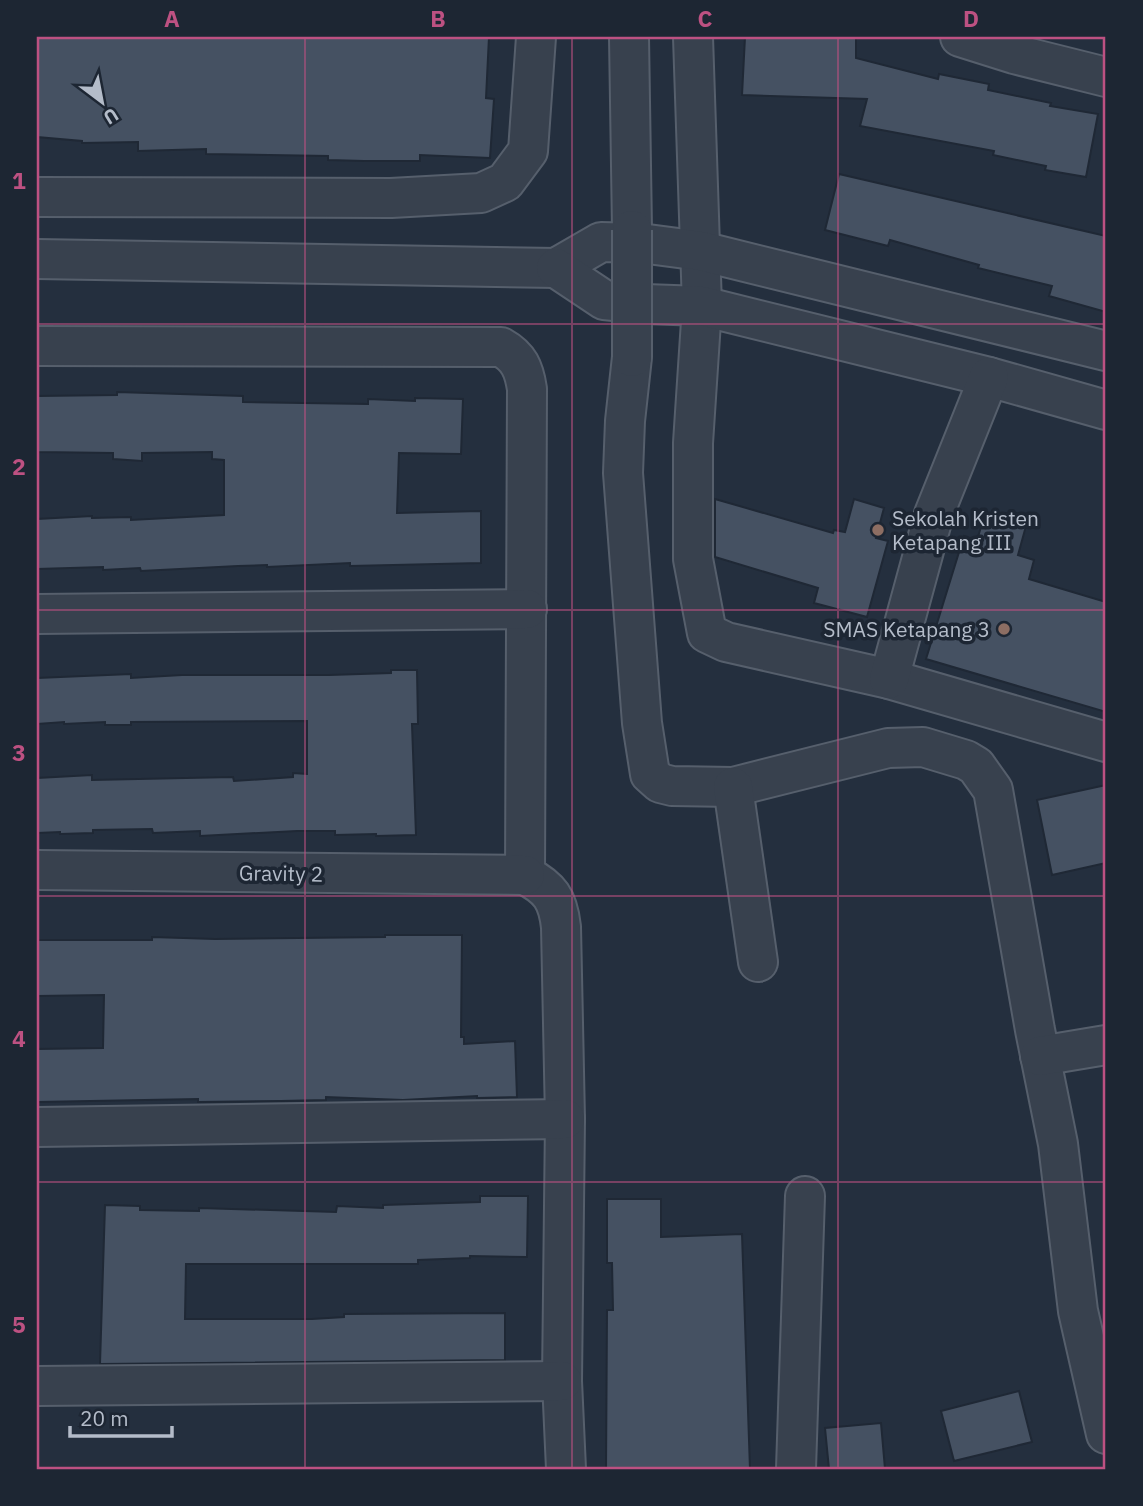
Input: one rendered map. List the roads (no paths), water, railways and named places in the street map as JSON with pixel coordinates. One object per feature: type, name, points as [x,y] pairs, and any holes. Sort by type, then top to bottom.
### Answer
[{"type":"street","points":[[37,197],[391,198],[481,193],[505,182],[528,151],[536,37]]},
{"type":"street","points":[[629,37],[632,357],[623,473],[641,710],[650,774],[660,783],[673,786],[733,787],[888,748],[923,747],[956,755],[976,766],[988,781],[996,799],[1040,1056],[1092,1312],[1106,1434]]},
{"type":"street","points":[[693,37],[702,306],[692,443],[693,559],[707,633],[726,642],[889,679],[1106,742]]},
{"type":"street","points":[[974,39],[1014,54],[1106,77]]},
{"type":"street","points":[[37,260],[556,268],[601,242],[640,243],[701,251],[1106,351]]},
{"type":"street","points":[[556,268],[604,300],[702,306],[989,377],[1106,410]]},
{"type":"street","points":[[37,345],[501,347],[517,359],[524,372],[527,389],[525,875],[540,883],[552,896],[559,910],[565,1119],[562,1381],[566,1469]]},
{"type":"street","points":[[889,679],[934,514],[989,377]]},
{"type":"street","points":[[37,614],[527,609]]},
{"type":"street","points":[[733,787],[758,962]]},
{"type":"street","name":"Gravity 2","points":[[37,870],[525,875]]},
{"type":"street","points":[[1040,1056],[1106,1045]]},
{"type":"street","points":[[37,1127],[565,1119]]},
{"type":"street","points":[[796,1469],[805,1196]]},
{"type":"street","points":[[37,1386],[562,1381]]},
{"type":"place","name":"Sekolah Kristen Ketapang III","points":[[878,530]]},
{"type":"place","name":"SMAS Ketapang 3","points":[[1004,629]]}]
